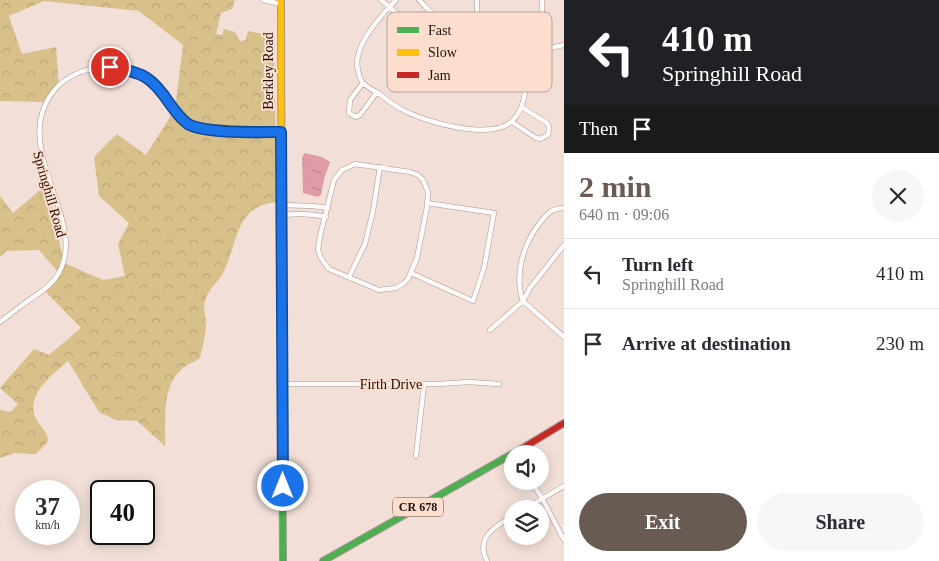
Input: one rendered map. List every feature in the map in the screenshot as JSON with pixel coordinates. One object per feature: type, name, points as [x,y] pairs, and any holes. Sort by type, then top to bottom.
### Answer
[{"type":"street","points":[[262,0],[281,2]]},
{"type":"street","points":[[381,0],[396,12]]},
{"type":"street","points":[[396,0],[362,42],[357,65],[363,83],[401,110],[419,118],[438,123],[487,130],[512,122],[523,108],[525,92]]},
{"type":"street","points":[[419,0],[431,12]]},
{"type":"street","name":"Berkley Road","points":[[281,2],[283,561]]},
{"type":"street","name":"Springhill Road","points":[[0,322],[42,292],[54,279],[64,256],[65,248],[62,229],[39,162],[35,135],[38,120],[47,100],[60,84],[83,71],[96,68],[110,67],[130,70],[154,82],[183,120],[194,127],[214,131],[281,132]]},
{"type":"street","points":[[363,83],[350,100],[349,112],[356,117],[360,115],[377,92]]},
{"type":"street","points":[[512,122],[536,138],[545,138],[548,135],[549,127],[547,123],[523,108]]},
{"type":"street","points":[[355,164],[380,167],[418,175],[426,185],[428,192],[417,258],[404,283],[389,290],[379,290],[329,269],[320,258],[318,250],[334,180],[342,170],[355,164]]},
{"type":"street","points":[[349,277],[365,244],[380,167]]},
{"type":"street","points":[[411,272],[473,301],[484,268],[494,213],[427,203]]},
{"type":"street","points":[[282,205],[328,208]]},
{"type":"street","points":[[564,208],[548,213],[535,229],[522,257],[520,271],[520,291],[523,301],[564,336]]},
{"type":"street","points":[[282,215],[302,213],[326,217]]},
{"type":"street","points":[[490,330],[523,301],[530,288],[564,245]]},
{"type":"street","name":"Firth Drive","points":[[282,384],[424,384],[469,382],[499,384]]},
{"type":"street","points":[[416,456],[424,384]]},
{"type":"street","name":"CR 678","points":[[528,445],[564,423]]},
{"type":"street","name":"CR 678","points":[[323,561],[504,459]]},
{"type":"street","points":[[539,500],[564,486]]},
{"type":"street","points":[[537,490],[564,540]]},
{"type":"street","points":[[487,561],[483,547],[487,535],[492,528],[504,521]]},
{"type":"green space","points":[[0,0],[235,0],[232,9],[221,13],[216,34],[222,35],[224,29],[235,32],[240,41],[246,40],[248,31],[266,35],[274,42],[277,202],[263,205],[253,210],[245,218],[223,273],[207,294],[204,305],[206,324],[200,358],[183,368],[176,375],[168,394],[165,415],[165,446],[137,421],[116,420],[99,412],[68,361],[47,380],[36,396],[34,413],[48,437],[47,443],[36,454],[15,453],[0,458],[0,410],[11,412],[18,404],[0,388],[34,349],[49,355],[81,328],[45,291],[58,272],[39,250],[6,251],[0,257],[0,196],[13,213],[47,184],[64,263],[103,280],[125,276],[118,244],[129,223],[99,196],[94,157],[117,134],[146,155],[175,109],[183,45],[139,11],[44,1],[9,16],[22,54],[56,47],[59,87],[45,102],[0,101]]},
{"type":"water","points":[[305,153],[322,157],[330,162],[321,195],[318,197],[303,193],[302,157]]},
{"type":"traffic: fast","points":[[282,387],[283,561]]},
{"type":"traffic: fast","points":[[323,561],[504,459]]},
{"type":"traffic: slow","points":[[281,0],[282,387]]},
{"type":"traffic: jam","points":[[528,445],[564,423]]},
{"type":"route","points":[[110,67],[130,70],[149,78],[183,120],[194,127],[214,131],[281,132],[283,486]]}]
